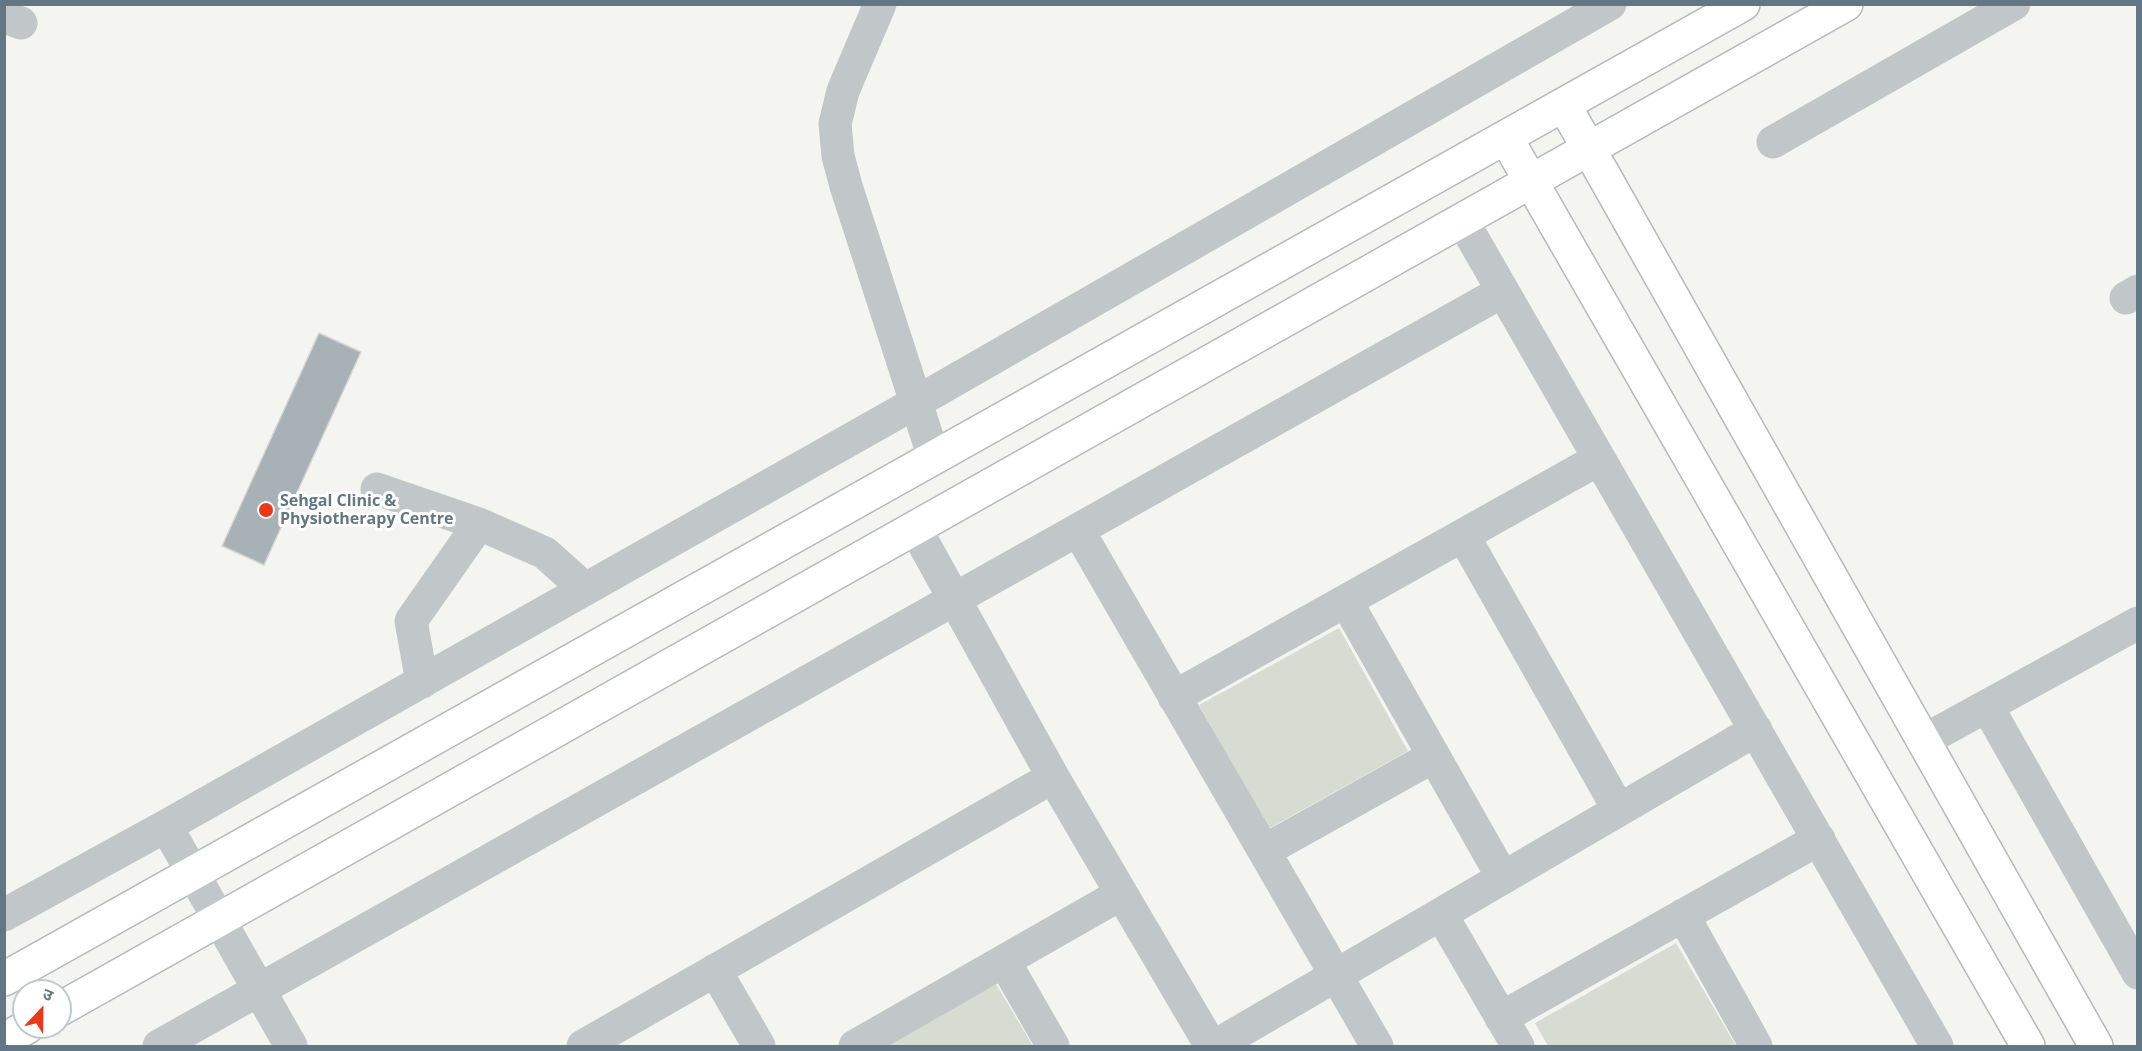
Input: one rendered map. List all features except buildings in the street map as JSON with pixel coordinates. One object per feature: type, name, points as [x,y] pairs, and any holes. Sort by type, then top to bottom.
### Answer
[{"type":"street","points":[[880,4],[843,91],[835,124],[838,156],[934,458]]},
{"type":"street","points":[[4,915],[915,403],[1610,4]]},
{"type":"street","points":[[4,979],[1743,4]]},
{"type":"street","points":[[72,1002],[1846,4]]},
{"type":"street","points":[[1773,142],[2013,4]]},
{"type":"street","points":[[1564,105],[2096,1047]]},
{"type":"street","points":[[1506,138],[2028,1047]]},
{"type":"street","points":[[1462,220],[1937,1047]]},
{"type":"street","points":[[159,1047],[1503,291]]},
{"type":"street","points":[[1174,697],[1599,459]]},
{"type":"street","points":[[377,489],[478,524],[545,553],[585,589]]},
{"type":"street","points":[[422,682],[411,621],[478,524]]},
{"type":"street","points":[[915,528],[1053,777],[1211,1047]]},
{"type":"street","points":[[1078,530],[1377,1047]]},
{"type":"street","points":[[1462,535],[1619,810]]},
{"type":"street","points":[[1346,601],[1503,878]]},
{"type":"street","points":[[1923,741],[2138,623]]},
{"type":"street","points":[[1987,706],[2133,954]]},
{"type":"street","points":[[1215,1047],[1756,730]]},
{"type":"street","points":[[1264,851],[1434,756]]},
{"type":"street","points":[[583,1047],[1053,777]]},
{"type":"street","points":[[166,826],[291,1047]]},
{"type":"street","points":[[1501,1018],[1819,839]]},
{"type":"street","points":[[855,1047],[1121,894]]},
{"type":"street","points":[[1441,914],[1518,1047]]},
{"type":"street","points":[[1683,915],[1756,1047]]},
{"type":"street","points":[[1004,961],[1053,1047]]},
{"type":"street","points":[[715,970],[759,1047]]},
{"type":"shaded area","points":[[1339,628],[1408,751],[1268,829],[1199,705]]},
{"type":"shaded area","points":[[1676,943],[1736,1046],[1548,1046],[1535,1023]]},
{"type":"shaded area","points":[[996,984],[1033,1046],[886,1046]]},
{"type":"place","name":"Sehgal Clinic & Physiotherapy Centre","points":[[266,510]]}]
